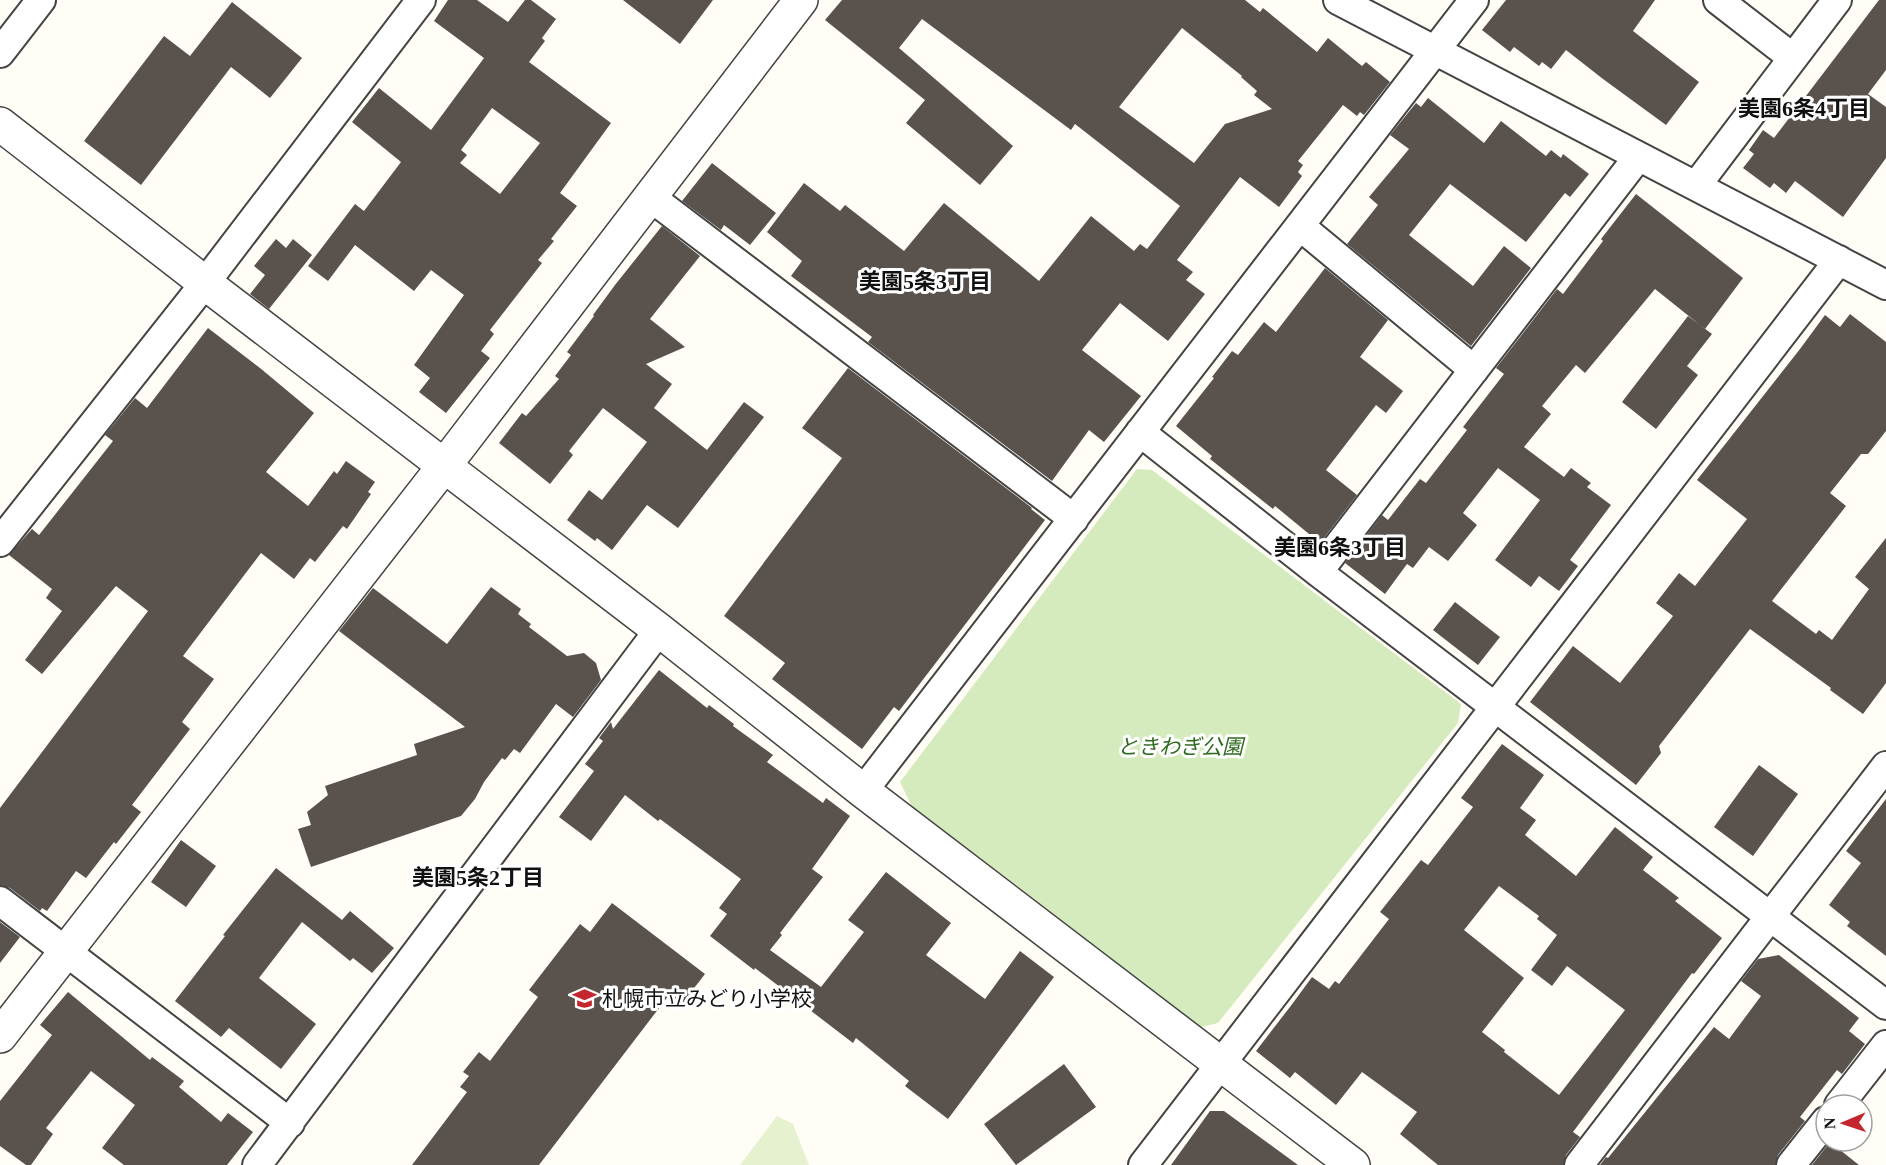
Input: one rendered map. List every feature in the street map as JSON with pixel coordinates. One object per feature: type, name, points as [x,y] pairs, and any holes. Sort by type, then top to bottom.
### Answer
[{"type":"street","points":[[0,53],[41,0]]},
{"type":"street","points":[[0,542],[205,283],[421,0]]},
{"type":"street","points":[[0,1036],[444,465],[801,0]]},
{"type":"street","points":[[1338,0],[1886,285]]},
{"type":"street","points":[[863,791],[1474,0]]},
{"type":"street","points":[[1718,0],[1793,58]]},
{"type":"street","points":[[1696,186],[1837,0]]},
{"type":"street","points":[[0,124],[659,630],[863,791],[1353,1165]]},
{"type":"street","points":[[1318,572],[1638,157]]},
{"type":"street","points":[[649,196],[1074,519]]},
{"type":"street","points":[[1300,226],[1474,370]]},
{"type":"street","points":[[1143,1165],[1839,260]]},
{"type":"street","points":[[1140,432],[1318,572],[1886,1005]]},
{"type":"street","points":[[257,1165],[659,630]]},
{"type":"street","points":[[1579,1165],[1886,766]]},
{"type":"street","points":[[0,901],[290,1122]]},
{"type":"street","points":[[1848,1093],[1886,1045]]},
{"type":"street","points":[[1791,1165],[1814,1136]]},
{"type":"green space","name":"ときわぎ公園","points":[[1137,469],[1152,470],[1461,704],[1458,723],[1218,1023],[1201,1027],[914,811],[900,782]]},
{"type":"green space","points":[[777,1116],[793,1124],[809,1165],[740,1165]]},
{"type":"building","points":[[448,0],[477,0],[508,22],[525,0],[531,0],[556,19],[542,38],[545,41],[529,62],[611,123],[560,193],[577,206],[551,239],[554,241],[538,260],[542,263],[490,330],[494,334],[481,351],[490,358],[446,413],[419,392],[430,378],[414,365],[464,295],[431,270],[414,291],[355,245],[328,281],[308,266],[355,204],[364,211],[401,162],[352,122],[379,88],[431,130],[484,58],[434,21]],"holes":[[[492,108],[540,143],[500,194],[460,163],[467,155],[461,150]]]},
{"type":"building","points":[[623,0],[713,0],[680,44]]},
{"type":"building","points":[[842,0],[1245,0],[1260,12],[1263,8],[1317,52],[1328,38],[1362,66],[1366,62],[1390,82],[1364,115],[1360,112],[1357,116],[1343,105],[1298,161],[1303,165],[1298,172],[1302,176],[1279,207],[1240,177],[1177,260],[1193,272],[1186,280],[1205,294],[1168,341],[1120,303],[1082,350],[1141,396],[1104,442],[1089,430],[1052,481],[868,342],[872,337],[791,276],[802,261],[767,232],[804,183],[840,211],[845,205],[904,251],[944,203],[1039,281],[1091,216],[1134,251],[1140,244],[1147,249],[1180,206],[1075,124],[1071,130],[922,19],[899,48],[1013,146],[980,185],[906,123],[925,100],[825,20]],"holes":[[[1182,28],[1242,76],[1257,91],[1254,95],[1272,109],[1225,124],[1194,163],[1119,107]]]},
{"type":"building","points":[[1506,0],[1655,0],[1633,31],[1699,82],[1666,125],[1566,50],[1551,69],[1542,62],[1539,66],[1514,47],[1510,52],[1482,30]]},
{"type":"building","points":[[1879,0],[1886,0],[1886,70],[1868,94],[1886,107],[1886,158],[1843,217],[1795,181],[1786,193],[1774,183],[1770,188],[1743,168],[1754,154],[1749,150],[1763,130],[1774,138]]},
{"type":"building","points":[[232,2],[302,58],[270,98],[231,67],[141,185],[84,141],[164,36],[190,56]]},
{"type":"building","points":[[1428,98],[1484,143],[1501,121],[1546,156],[1551,150],[1561,158],[1563,154],[1589,174],[1570,197],[1565,193],[1526,242],[1450,184],[1409,235],[1473,286],[1504,246],[1531,268],[1471,346],[1347,244],[1378,205],[1369,197],[1409,149],[1390,135],[1416,103],[1421,107]]},
{"type":"building","points":[[712,163],[776,213],[750,245],[724,225],[721,230],[682,201]]},
{"type":"building","points":[[1636,194],[1743,278],[1705,329],[1655,289],[1585,373],[1576,365],[1542,406],[1551,414],[1524,447],[1564,477],[1571,468],[1591,483],[1587,487],[1611,505],[1570,560],[1578,566],[1559,591],[1539,576],[1531,587],[1495,560],[1540,500],[1498,468],[1463,513],[1477,525],[1448,561],[1429,547],[1413,568],[1407,564],[1385,594],[1345,563],[1382,515],[1388,520],[1420,479],[1426,483],[1467,430],[1463,427],[1504,374],[1496,368],[1557,289],[1563,294]]},
{"type":"building","points":[[662,226],[700,256],[650,319],[685,347],[646,364],[672,384],[654,408],[707,450],[744,402],[764,417],[678,528],[647,505],[612,550],[597,538],[595,541],[567,520],[589,490],[602,500],[647,442],[603,408],[569,451],[573,455],[550,484],[499,443],[522,413],[526,416],[559,379],[555,376],[571,355],[567,352],[615,285]]},
{"type":"building","points":[[276,239],[286,248],[293,239],[312,255],[269,309],[250,294],[265,275],[254,266]]},
{"type":"building","points":[[1325,268],[1388,320],[1360,357],[1403,391],[1386,413],[1376,405],[1326,470],[1357,495],[1320,543],[1275,506],[1273,509],[1210,459],[1212,456],[1176,426],[1232,351],[1238,355],[1264,322],[1276,332]]},
{"type":"building","points":[[1850,314],[1886,342],[1886,431],[1868,454],[1861,454],[1830,493],[1846,506],[1772,601],[1816,634],[1819,630],[1832,640],[1869,589],[1855,577],[1886,538],[1886,683],[1863,714],[1750,629],[1659,746],[1661,753],[1636,785],[1530,702],[1573,646],[1620,683],[1673,616],[1656,603],[1679,573],[1695,586],[1747,519],[1697,480],[1825,315],[1840,327]]},
{"type":"building","points":[[1688,316],[1712,334],[1687,366],[1698,375],[1656,429],[1622,402]]},
{"type":"building","points":[[208,328],[314,413],[266,472],[308,506],[334,471],[337,474],[346,461],[375,482],[368,492],[371,494],[347,529],[343,526],[315,562],[310,558],[294,579],[261,553],[183,656],[214,679],[182,722],[190,729],[132,805],[141,812],[86,878],[76,871],[47,911],[42,908],[40,911],[10,888],[0,885],[0,808],[148,611],[116,586],[42,674],[25,660],[62,611],[46,598],[52,589],[9,555],[32,529],[39,535],[113,441],[105,435],[135,398],[147,408]]},
{"type":"building","points":[[848,368],[1045,520],[899,711],[894,707],[862,749],[772,679],[785,663],[724,616],[842,458],[802,428]]},
{"type":"building","points":[[491,587],[521,609],[518,614],[531,624],[529,627],[567,656],[584,653],[596,663],[601,680],[573,717],[556,704],[520,753],[514,749],[505,760],[502,758],[461,816],[311,867],[298,829],[311,825],[307,812],[328,795],[325,786],[417,755],[414,744],[465,727],[339,631],[373,588],[447,644]]},
{"type":"building","points":[[1455,602],[1500,637],[1478,665],[1433,630]]},
{"type":"building","points":[[659,670],[707,708],[709,705],[773,755],[767,762],[823,803],[826,798],[850,816],[812,869],[823,877],[780,933],[782,935],[770,950],[821,987],[864,932],[848,920],[886,872],[951,923],[926,955],[985,999],[1020,951],[1054,977],[948,1119],[905,1086],[909,1081],[856,1038],[853,1043],[710,936],[727,914],[719,908],[741,879],[625,795],[591,841],[559,817],[594,771],[585,764],[603,741],[599,738],[611,722],[613,729]]},
{"type":"building","points":[[1502,744],[1544,775],[1520,808],[1536,820],[1525,835],[1576,876],[1615,827],[1653,857],[1643,870],[1679,898],[1675,901],[1722,938],[1694,974],[1692,973],[1573,1132],[1580,1137],[1566,1155],[1563,1165],[1438,1165],[1400,1134],[1417,1112],[1362,1072],[1336,1105],[1295,1072],[1290,1078],[1256,1051],[1312,977],[1329,989],[1335,981],[1339,984],[1389,919],[1380,912],[1421,860],[1428,865],[1473,807],[1461,798]],"holes":[[[1499,886],[1539,916],[1537,919],[1557,935],[1531,970],[1552,986],[1567,966],[1625,1010],[1559,1095],[1482,1032],[1524,978],[1464,930]]]},
{"type":"building","points":[[1759,765],[1798,794],[1753,856],[1714,827]]},
{"type":"building","points":[[1886,799],[1886,956],[1847,926],[1850,922],[1829,905],[1861,863],[1846,851]]},
{"type":"building","points":[[181,840],[216,866],[186,907],[151,882]]},
{"type":"building","points":[[276,868],[342,920],[350,911],[394,948],[372,973],[353,958],[350,961],[302,922],[259,978],[316,1024],[281,1069],[229,1028],[221,1037],[175,1001]]},
{"type":"building","points":[[612,903],[705,974],[681,1005],[669,995],[539,1165],[412,1165],[467,1092],[460,1087],[469,1076],[463,1072],[479,1052],[490,1061],[538,997],[529,990],[580,924],[590,932]]},
{"type":"building","points":[[0,922],[20,937],[0,963]]},
{"type":"building","points":[[1779,955],[1859,1018],[1849,1031],[1865,1044],[1842,1074],[1837,1070],[1819,1093],[1814,1093],[1814,1099],[1800,1117],[1805,1121],[1778,1155],[1775,1165],[1600,1165],[1714,1027],[1729,1039],[1761,996],[1741,981],[1758,959]]},
{"type":"building","points":[[68,992],[150,1060],[152,1057],[184,1081],[179,1087],[221,1122],[228,1113],[253,1132],[227,1165],[124,1165],[102,1148],[135,1105],[91,1071],[46,1128],[53,1134],[31,1165],[26,1165],[0,1146],[0,1101],[52,1035],[40,1025]]},
{"type":"building","points":[[1064,1064],[1096,1107],[1016,1165],[984,1124]]},
{"type":"building","points":[[1210,1111],[1224,1111],[1298,1165],[1171,1165]]},
{"type":"building","points":[[1821,1153],[1844,1153],[1859,1165],[1812,1165]]},
{"type":"place","name":"札幌市立みどり小学校","points":[[584,999]]},
{"type":"district","name":"美園6条4丁目","points":[[1804,108]]},
{"type":"district","name":"美園5条3丁目","points":[[925,281]]},
{"type":"district","name":"美園6条3丁目","points":[[1340,547]]},
{"type":"district","name":"美園5条2丁目","points":[[478,877]]}]
